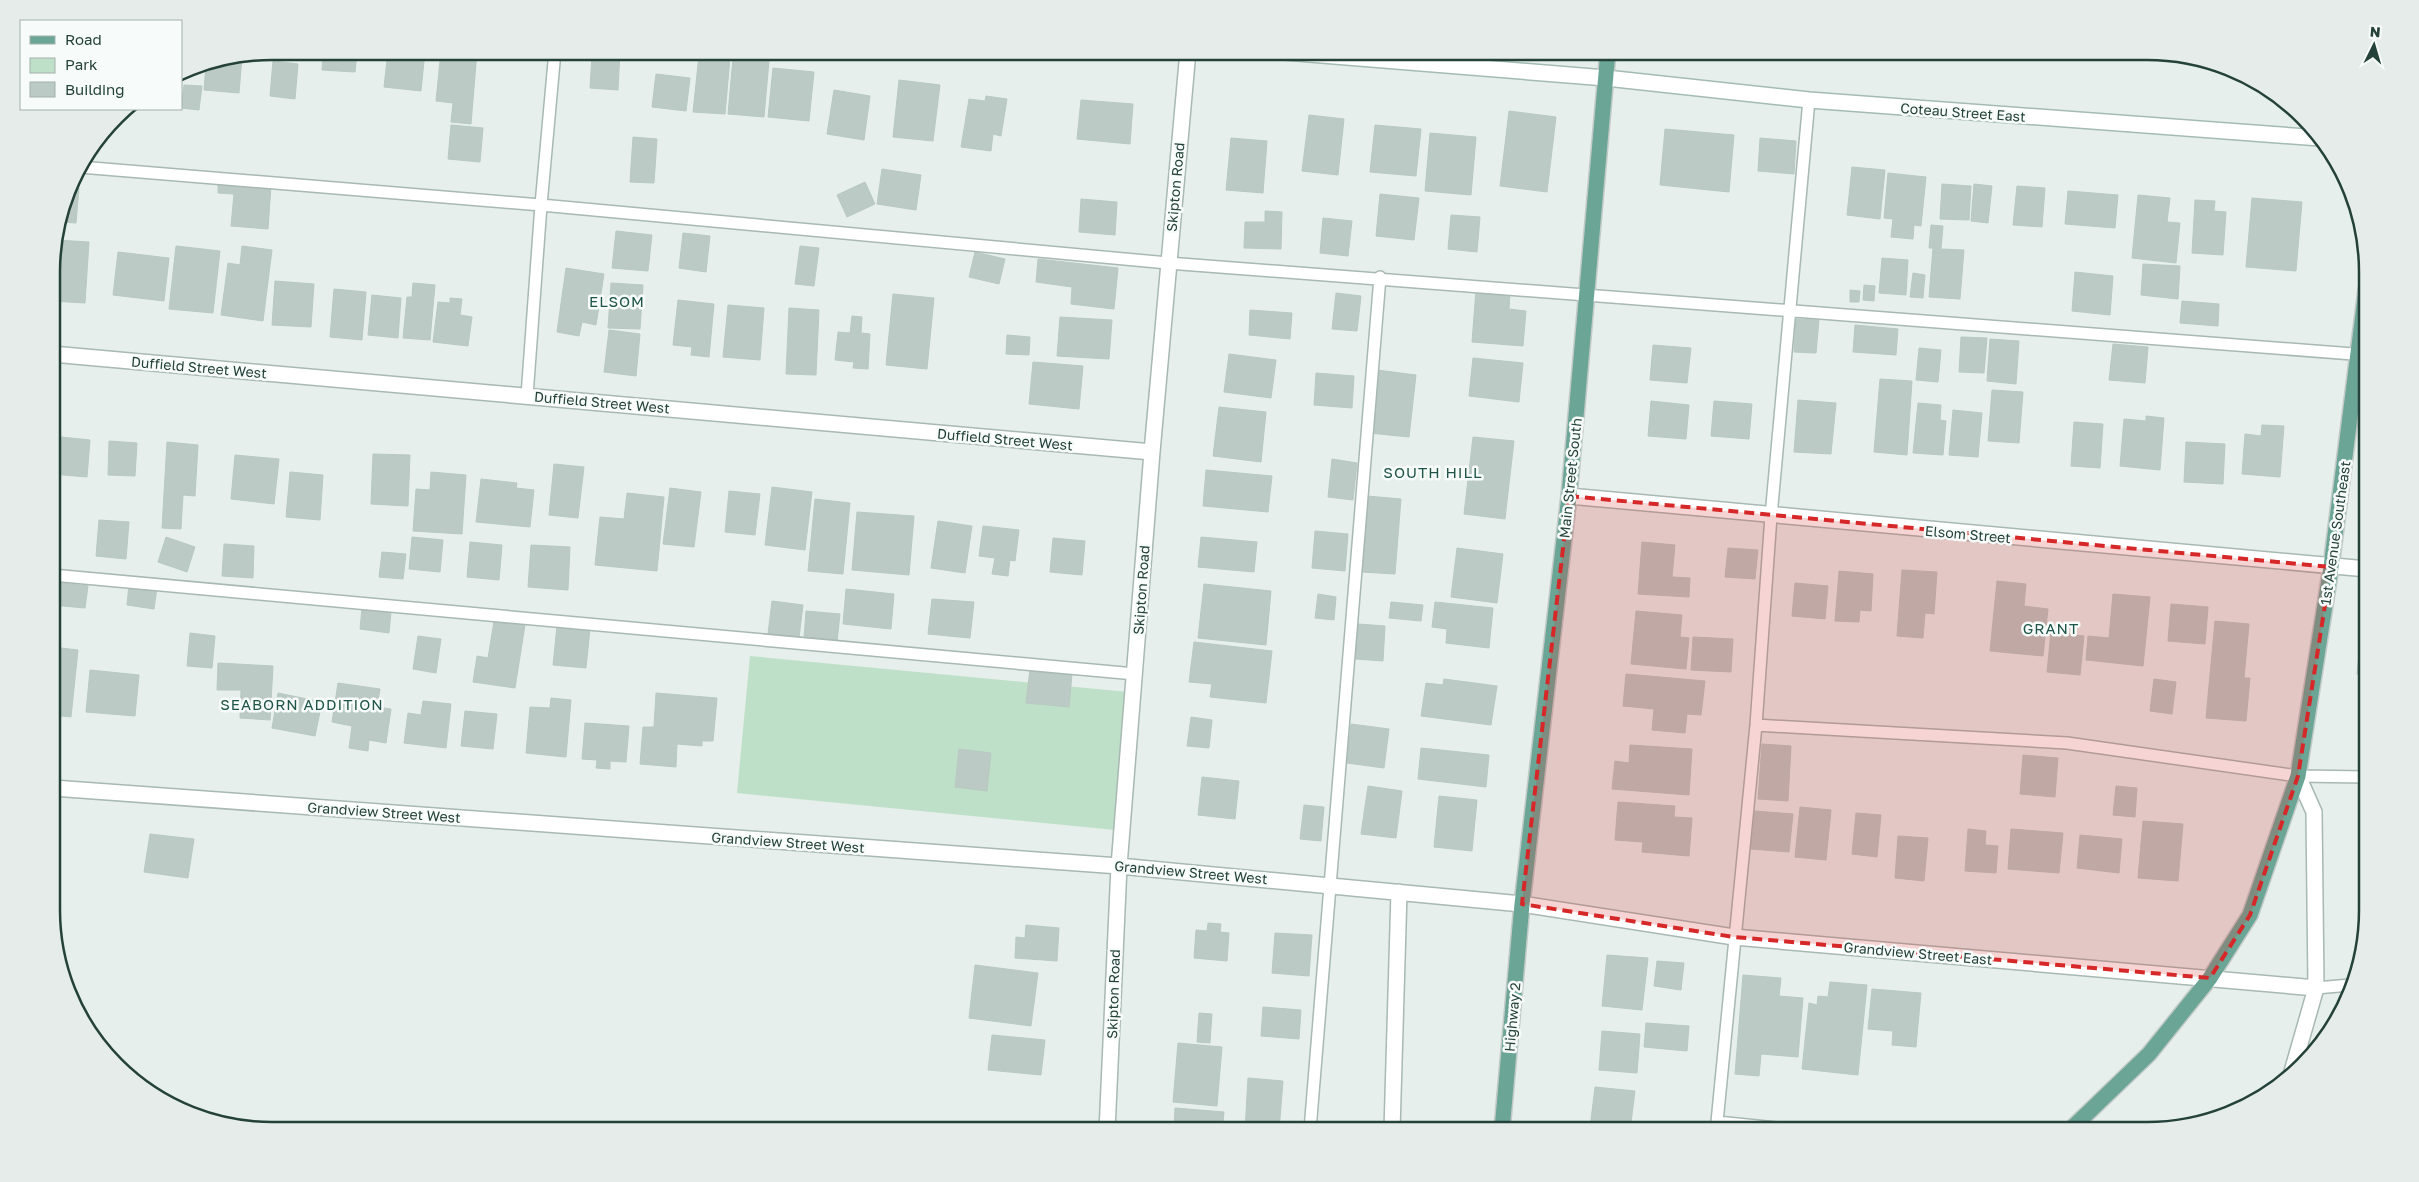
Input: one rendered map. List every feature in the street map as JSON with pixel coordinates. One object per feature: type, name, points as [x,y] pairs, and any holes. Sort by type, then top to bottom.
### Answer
[{"type":"main road","name":"Main Street South","points":[[1522,904],[1569,496],[1607,60]]},
{"type":"main road","name":"1st Avenue Southeast","points":[[2078,1122],[2150,1054],[2210,978],[2250,915],[2298,776],[2359,375]]},
{"type":"main road","name":"Highway 2","points":[[1503,1122],[1522,904]]},
{"type":"street","name":"Skipton Road","points":[[1107,1122],[1119,866],[1168,262],[1187,60]]},
{"type":"street","name":"Coteau Street East","points":[[1413,60],[1809,100],[2310,137]]},
{"type":"street","name":"Duffield Street West","points":[[60,355],[1152,452]]},
{"type":"street","name":"Elsom Street","points":[[1569,496],[2359,569]]},
{"type":"street","points":[[2295,1062],[2316,988],[2314,812],[2298,776]]},
{"type":"street","name":"Grandview Street West","points":[[60,789],[1119,866],[1329,884],[1522,904]]},
{"type":"street","points":[[1392,1122],[1399,892]]},
{"type":"street","name":"Grandview Street East","points":[[1522,904],[1734,937],[2316,988]]},
{"type":"lane","points":[[527,396],[554,60]]},
{"type":"lane","points":[[1717,1122],[1756,725],[1771,516],[1809,100]]},
{"type":"lane","points":[[87,168],[541,205],[1168,262],[2359,354]]},
{"type":"lane","points":[[1311,1122],[1380,277]]},
{"type":"lane","points":[[60,576],[1135,674]]},
{"type":"lane","points":[[1756,725],[2067,743],[2298,776],[2359,777]]},
{"type":"lane","points":[[2316,988],[2345,985]]},
{"type":"highlighted area","points":[[1569,496],[2331,567],[2298,776],[2250,915],[2210,978],[1734,937],[1522,904]]},
{"type":"green space","points":[[750,656],[1128,692],[1115,830],[737,793]]},
{"type":"building","points":[[323,60],[356,60],[355,72],[322,70]]},
{"type":"building","points":[[387,60],[424,60],[421,91],[384,87]]},
{"type":"building","points":[[440,60],[476,60],[471,124],[451,122],[453,103],[436,101]]},
{"type":"building","points":[[592,60],[620,60],[618,90],[590,88]]},
{"type":"building","points":[[698,60],[730,60],[725,114],[693,112]]},
{"type":"building","points":[[733,60],[769,61],[764,117],[728,114]]},
{"type":"building","points":[[273,61],[298,64],[295,99],[270,96]]},
{"type":"building","points":[[242,62],[239,93],[204,90],[205,71]]},
{"type":"building","points":[[773,68],[814,72],[809,121],[768,117]]},
{"type":"building","points":[[656,74],[690,78],[686,111],[652,107]]},
{"type":"building","points":[[899,80],[940,85],[933,141],[893,137]]},
{"type":"building","points":[[184,85],[202,86],[199,110],[182,108]]},
{"type":"building","points":[[834,90],[870,96],[864,140],[827,134]]},
{"type":"building","points":[[986,96],[1007,99],[1001,136],[993,134],[991,151],[961,147],[969,99],[985,101]]},
{"type":"building","points":[[1081,100],[1133,104],[1130,144],[1077,139]]},
{"type":"building","points":[[1509,111],[1556,117],[1547,192],[1500,186]]},
{"type":"building","points":[[1309,115],[1344,119],[1338,175],[1302,171]]},
{"type":"building","points":[[451,125],[483,128],[480,162],[448,159]]},
{"type":"building","points":[[1375,125],[1421,129],[1416,176],[1370,172]]},
{"type":"building","points":[[1665,129],[1734,135],[1729,192],[1660,185]]},
{"type":"building","points":[[1430,133],[1476,137],[1471,195],[1425,191]]},
{"type":"building","points":[[633,137],[657,139],[654,183],[630,182]]},
{"type":"building","points":[[1231,138],[1267,141],[1263,193],[1226,190]]},
{"type":"building","points":[[1760,138],[1796,141],[1794,174],[1758,171]]},
{"type":"building","points":[[1852,167],[1885,170],[1880,219],[1847,215]]},
{"type":"building","points":[[882,169],[921,175],[916,210],[877,204]]},
{"type":"building","points":[[1888,173],[1926,177],[1921,226],[1914,225],[1913,239],[1891,237],[1893,219],[1884,218]]},
{"type":"building","points":[[218,182],[271,186],[268,229],[231,226],[234,194],[218,193]]},
{"type":"building","points":[[865,182],[875,204],[847,217],[837,195]]},
{"type":"building","points":[[1942,184],[1971,186],[1969,220],[1940,219]]},
{"type":"building","points":[[1974,184],[1992,186],[1988,223],[1971,221]]},
{"type":"building","points":[[2017,186],[2045,188],[2042,227],[2013,225]]},
{"type":"building","points":[[77,188],[79,188],[76,223],[66,222]]},
{"type":"building","points":[[2068,191],[2118,195],[2115,228],[2065,224]]},
{"type":"building","points":[[1380,194],[1419,198],[1414,240],[1376,236]]},
{"type":"building","points":[[2138,195],[2170,198],[2167,222],[2180,223],[2176,263],[2132,258]]},
{"type":"building","points":[[2252,198],[2302,202],[2296,271],[2246,267]]},
{"type":"building","points":[[1081,199],[1117,202],[1115,235],[1079,232]]},
{"type":"building","points":[[2195,200],[2215,201],[2214,211],[2226,212],[2223,255],[2192,253]]},
{"type":"building","points":[[1265,211],[1282,212],[1281,249],[1244,248],[1245,222],[1265,222]]},
{"type":"building","points":[[1451,215],[1480,217],[1477,252],[1448,249]]},
{"type":"building","points":[[1323,218],[1352,221],[1348,256],[1320,253]]},
{"type":"building","points":[[1931,225],[1943,226],[1941,249],[1964,250],[1960,299],[1929,297],[1933,248],[1929,248]]},
{"type":"building","points":[[616,231],[652,235],[648,271],[612,268]]},
{"type":"building","points":[[683,233],[710,236],[706,272],[679,268]]},
{"type":"building","points":[[63,240],[89,242],[85,303],[60,301],[60,259]]},
{"type":"building","points":[[176,246],[220,251],[213,313],[169,309]]},
{"type":"building","points":[[242,246],[272,250],[263,321],[221,315],[228,263],[240,265]]},
{"type":"building","points":[[800,246],[819,248],[814,286],[795,284]]},
{"type":"building","points":[[118,252],[169,258],[164,301],[113,295]]},
{"type":"building","points":[[975,252],[1005,259],[999,284],[969,277]]},
{"type":"building","points":[[1882,258],[1908,260],[1906,295],[1879,293]]},
{"type":"building","points":[[1038,259],[1118,268],[1114,309],[1071,304],[1072,287],[1036,282]]},
{"type":"building","points":[[2143,264],[2180,266],[2178,299],[2141,295]]},
{"type":"building","points":[[566,268],[604,274],[596,325],[582,322],[579,336],[557,332]]},
{"type":"building","points":[[2075,272],[2113,276],[2110,315],[2072,311]]},
{"type":"building","points":[[1913,273],[1925,275],[1923,298],[1910,297]]},
{"type":"building","points":[[275,281],[314,284],[311,327],[272,325]]},
{"type":"building","points":[[413,283],[435,285],[430,340],[403,338],[407,297],[412,297]]},
{"type":"building","points":[[611,283],[643,285],[640,329],[608,328]]},
{"type":"building","points":[[1864,285],[1875,286],[1874,301],[1863,300]]},
{"type":"building","points":[[334,289],[366,292],[362,340],[330,337]]},
{"type":"building","points":[[1476,290],[1510,293],[1509,309],[1526,311],[1523,346],[1472,342]]},
{"type":"building","points":[[1850,290],[1860,291],[1859,302],[1850,302]]},
{"type":"building","points":[[1336,293],[1361,296],[1357,331],[1332,329]]},
{"type":"building","points":[[893,294],[934,298],[927,369],[886,365]]},
{"type":"building","points":[[372,295],[401,298],[398,338],[368,335]]},
{"type":"building","points":[[450,298],[462,299],[460,315],[472,317],[468,346],[433,342],[438,302],[450,303]]},
{"type":"building","points":[[678,300],[714,304],[709,357],[691,355],[692,347],[673,345]]},
{"type":"building","points":[[2182,301],[2219,304],[2218,326],[2180,323]]},
{"type":"building","points":[[728,305],[764,308],[760,360],[723,357]]},
{"type":"building","points":[[789,308],[819,310],[816,375],[786,374]]},
{"type":"building","points":[[1250,310],[1292,313],[1290,339],[1249,335]]},
{"type":"building","points":[[852,316],[862,317],[861,333],[870,334],[868,369],[853,368],[854,362],[835,360],[838,332],[850,333]]},
{"type":"building","points":[[1060,317],[1112,320],[1109,359],[1057,356]]},
{"type":"building","points":[[1796,319],[1819,320],[1816,353],[1794,352]]},
{"type":"building","points":[[1855,325],[1898,329],[1896,355],[1853,352]]},
{"type":"building","points":[[609,330],[640,334],[636,376],[604,372]]},
{"type":"building","points":[[1007,335],[1030,337],[1029,355],[1006,354]]},
{"type":"building","points":[[1961,337],[1987,338],[1984,373],[1959,372]]},
{"type":"building","points":[[1990,339],[2019,341],[2016,384],[1987,381]]},
{"type":"building","points":[[2113,344],[2148,347],[2145,383],[2109,380]]},
{"type":"building","points":[[1653,345],[1691,348],[1687,383],[1650,380]]},
{"type":"building","points":[[1919,348],[1941,350],[1938,382],[1916,380]]},
{"type":"building","points":[[1229,354],[1276,360],[1271,398],[1224,392]]},
{"type":"building","points":[[1473,358],[1523,363],[1519,402],[1469,396]]},
{"type":"building","points":[[1033,362],[1083,366],[1079,409],[1029,404]]},
{"type":"building","points":[[1377,370],[1416,375],[1409,437],[1369,433]]},
{"type":"building","points":[[1316,373],[1354,376],[1352,408],[1314,405]]},
{"type":"building","points":[[1880,379],[1912,381],[1907,455],[1874,452]]},
{"type":"building","points":[[1992,390],[2023,392],[2019,443],[1988,441]]},
{"type":"building","points":[[1798,400],[1836,403],[1831,454],[1794,452]]},
{"type":"building","points":[[1651,401],[1689,405],[1686,439],[1648,436]]},
{"type":"building","points":[[1714,401],[1752,404],[1749,439],[1711,436]]},
{"type":"building","points":[[1918,403],[1941,405],[1940,420],[1946,421],[1943,455],[1913,453]]},
{"type":"building","points":[[1219,407],[1266,412],[1261,462],[1213,456]]},
{"type":"building","points":[[1953,410],[1982,413],[1978,457],[1949,455]]},
{"type":"building","points":[[2146,416],[2164,418],[2160,470],[2120,466],[2124,419],[2146,421]]},
{"type":"building","points":[[2074,422],[2103,424],[2100,468],[2071,466]]},
{"type":"building","points":[[2262,425],[2284,426],[2280,477],[2242,474],[2245,434],[2261,436]]},
{"type":"building","points":[[60,437],[90,440],[87,477],[60,475]]},
{"type":"building","points":[[1473,437],[1514,441],[1505,519],[1464,514]]},
{"type":"building","points":[[109,441],[137,443],[135,476],[108,475]]},
{"type":"building","points":[[167,442],[198,445],[195,496],[183,495],[181,529],[162,528]]},
{"type":"building","points":[[2186,442],[2225,444],[2223,484],[2184,482]]},
{"type":"building","points":[[373,454],[410,455],[408,506],[371,504]]},
{"type":"building","points":[[235,455],[279,459],[274,504],[231,499]]},
{"type":"building","points":[[1332,459],[1357,463],[1353,500],[1328,497]]},
{"type":"building","points":[[554,464],[584,467],[578,518],[549,515]]},
{"type":"building","points":[[1206,470],[1272,476],[1268,512],[1203,506]]},
{"type":"building","points":[[290,472],[323,475],[320,520],[286,517]]},
{"type":"building","points":[[431,472],[466,475],[462,534],[413,531],[416,489],[430,490]]},
{"type":"building","points":[[481,479],[517,483],[516,488],[534,490],[530,527],[476,522]]},
{"type":"building","points":[[772,487],[812,492],[805,550],[765,545]]},
{"type":"building","points":[[670,488],[701,492],[694,547],[663,544]]},
{"type":"building","points":[[729,491],[760,494],[755,535],[725,532]]},
{"type":"building","points":[[627,493],[664,497],[657,571],[595,565],[600,517],[624,519]]},
{"type":"building","points":[[1367,496],[1401,499],[1395,574],[1361,572]]},
{"type":"building","points":[[815,499],[850,503],[843,574],[808,571]]},
{"type":"building","points":[[857,512],[914,516],[909,575],[852,570]]},
{"type":"building","points":[[99,520],[129,522],[126,559],[96,556]]},
{"type":"building","points":[[938,521],[972,526],[965,573],[931,568]]},
{"type":"building","points":[[983,526],[1019,530],[1015,561],[1010,560],[1008,576],[992,574],[995,558],[979,556]]},
{"type":"building","points":[[1315,531],[1348,534],[1345,571],[1312,568]]},
{"type":"building","points":[[166,537],[195,547],[187,572],[158,562]]},
{"type":"building","points":[[412,537],[443,540],[440,572],[409,569]]},
{"type":"building","points":[[1201,537],[1257,542],[1254,572],[1198,567]]},
{"type":"building","points":[[1053,538],[1085,541],[1082,575],[1050,572]]},
{"type":"building","points":[[470,542],[502,545],[499,580],[467,577]]},
{"type":"building","points":[[1642,542],[1675,545],[1672,577],[1690,578],[1689,597],[1638,594]]},
{"type":"building","points":[[224,544],[254,546],[253,578],[222,576]]},
{"type":"building","points":[[531,545],[570,547],[568,590],[528,587]]},
{"type":"building","points":[[1457,548],[1503,554],[1497,603],[1451,597]]},
{"type":"building","points":[[1728,548],[1758,550],[1755,579],[1725,577]]},
{"type":"building","points":[[382,552],[406,554],[403,579],[379,577]]},
{"type":"building","points":[[1902,570],[1937,572],[1934,614],[1925,613],[1923,638],[1897,636]]},
{"type":"building","points":[[1839,571],[1873,574],[1871,611],[1860,610],[1859,622],[1835,621]]},
{"type":"building","points":[[1997,581],[2026,584],[2024,606],[2048,609],[2043,656],[1990,651]]},
{"type":"building","points":[[60,583],[88,586],[85,608],[60,606]]},
{"type":"building","points":[[1795,583],[1828,586],[1825,619],[1792,616]]},
{"type":"building","points":[[129,584],[157,587],[154,609],[127,605]]},
{"type":"building","points":[[1204,584],[1271,591],[1266,645],[1198,638]]},
{"type":"building","points":[[846,589],[894,594],[891,629],[843,624]]},
{"type":"building","points":[[1318,594],[1336,597],[1334,620],[1315,618]]},
{"type":"building","points":[[2113,594],[2150,597],[2143,666],[2086,660],[2088,636],[2109,638]]},
{"type":"building","points":[[932,599],[974,602],[970,638],[928,634]]},
{"type":"building","points":[[772,601],[803,605],[799,638],[768,634]]},
{"type":"building","points":[[1391,602],[1423,605],[1421,621],[1389,618]]},
{"type":"building","points":[[1435,602],[1493,608],[1489,648],[1446,643],[1447,629],[1432,627]]},
{"type":"building","points":[[2171,604],[2208,607],[2205,644],[2168,641]]},
{"type":"building","points":[[362,608],[391,612],[389,633],[360,629]]},
{"type":"building","points":[[806,611],[840,614],[837,642],[804,638]]},
{"type":"building","points":[[1636,611],[1682,615],[1680,637],[1689,638],[1686,669],[1631,664]]},
{"type":"building","points":[[494,621],[525,625],[515,688],[473,682],[477,656],[488,658]]},
{"type":"building","points":[[2215,621],[2249,624],[2244,678],[2250,678],[2246,721],[2206,718]]},
{"type":"building","points":[[1358,624],[1385,626],[1383,661],[1356,659]]},
{"type":"building","points":[[557,626],[590,629],[586,668],[553,665]]},
{"type":"building","points":[[2051,632],[2084,636],[2080,675],[2047,672]]},
{"type":"building","points":[[190,633],[215,636],[212,668],[187,666]]},
{"type":"building","points":[[418,636],[441,639],[436,673],[413,669]]},
{"type":"building","points":[[1693,637],[1733,639],[1731,672],[1691,670]]},
{"type":"building","points":[[1194,642],[1272,651],[1266,703],[1210,697],[1212,684],[1189,682]]},
{"type":"building","points":[[60,648],[78,650],[71,717],[60,716]]},
{"type":"building","points":[[2359,654],[2359,674],[2357,674]]},
{"type":"building","points":[[218,663],[273,666],[270,720],[240,718],[241,690],[217,690]]},
{"type":"building","points":[[1030,669],[1072,674],[1069,707],[1026,703]]},
{"type":"building","points":[[90,670],[139,675],[135,716],[86,712]]},
{"type":"building","points":[[1626,674],[1705,681],[1701,715],[1687,714],[1685,733],[1652,730],[1654,709],[1623,706]]},
{"type":"building","points":[[1444,679],[1497,686],[1491,725],[1421,716],[1426,683],[1443,685]]},
{"type":"building","points":[[2154,679],[2176,682],[2172,714],[2150,711]]},
{"type":"building","points":[[338,683],[380,689],[377,707],[391,709],[386,743],[369,740],[368,751],[349,748],[352,726],[332,722]]},
{"type":"building","points":[[278,693],[322,702],[315,736],[272,728]]},
{"type":"building","points":[[656,693],[717,698],[713,741],[702,741],[702,746],[677,744],[676,767],[640,764],[643,727],[654,727]]},
{"type":"building","points":[[551,698],[571,700],[566,757],[526,753],[530,707],[550,708]]},
{"type":"building","points":[[423,701],[451,704],[446,748],[404,743],[408,713],[421,715]]},
{"type":"building","points":[[465,711],[497,714],[493,749],[461,746]]},
{"type":"building","points":[[1191,717],[1212,720],[1209,748],[1187,746]]},
{"type":"building","points":[[585,723],[629,726],[626,762],[610,761],[610,769],[596,768],[597,760],[582,759]]},
{"type":"building","points":[[1351,724],[1389,729],[1384,768],[1347,763]]},
{"type":"building","points":[[1762,744],[1791,746],[1788,801],[1758,799]]},
{"type":"building","points":[[1630,745],[1692,749],[1689,795],[1612,789],[1615,761],[1629,763]]},
{"type":"building","points":[[1421,748],[1489,755],[1486,787],[1418,779]]},
{"type":"building","points":[[959,749],[991,753],[987,791],[955,787]]},
{"type":"building","points":[[2023,755],[2058,758],[2055,797],[2020,794]]},
{"type":"building","points":[[1202,777],[1239,781],[1235,819],[1198,815]]},
{"type":"building","points":[[1368,786],[1402,791],[1396,838],[1361,834]]},
{"type":"building","points":[[2116,786],[2137,788],[2135,817],[2113,815]]},
{"type":"building","points":[[1439,796],[1477,800],[1472,851],[1434,847]]},
{"type":"building","points":[[1618,802],[1675,806],[1674,817],[1692,818],[1689,856],[1642,852],[1643,842],[1615,840]]},
{"type":"building","points":[[1304,805],[1324,807],[1321,841],[1300,839]]},
{"type":"building","points":[[1800,807],[1831,810],[1826,860],[1795,857]]},
{"type":"building","points":[[1755,811],[1793,814],[1789,852],[1751,849]]},
{"type":"building","points":[[1856,813],[1881,815],[1877,857],[1852,854]]},
{"type":"building","points":[[2143,821],[2183,824],[2178,881],[2138,878]]},
{"type":"building","points":[[1968,829],[1986,831],[1985,845],[1998,846],[1996,873],[1965,871]]},
{"type":"building","points":[[2011,829],[2063,833],[2059,873],[2008,869]]},
{"type":"building","points":[[150,834],[194,839],[188,878],[144,872]]},
{"type":"building","points":[[2080,835],[2122,839],[2119,873],[2077,868]]},
{"type":"building","points":[[1898,836],[1928,838],[1924,881],[1895,878]]},
{"type":"building","points":[[1208,923],[1221,924],[1220,932],[1229,933],[1227,961],[1194,958],[1196,930],[1207,931]]},
{"type":"building","points":[[1026,925],[1059,928],[1057,961],[1015,958],[1016,937],[1025,938]]},
{"type":"building","points":[[1275,933],[1312,935],[1309,976],[1272,973]]},
{"type":"building","points":[[1607,955],[1648,958],[1642,1010],[1602,1006]]},
{"type":"building","points":[[1657,961],[1684,963],[1681,990],[1654,986]]},
{"type":"building","points":[[975,965],[1038,973],[1031,1026],[969,1018]]},
{"type":"building","points":[[1743,975],[1781,978],[1779,996],[1803,998],[1798,1057],[1761,1054],[1759,1076],[1735,1074]]},
{"type":"building","points":[[1830,982],[1867,985],[1858,1075],[1802,1069],[1809,1003],[1817,1005],[1818,996],[1828,997]]},
{"type":"building","points":[[1872,989],[1921,993],[1916,1047],[1892,1045],[1893,1031],[1868,1029]]},
{"type":"building","points":[[1263,1007],[1301,1010],[1299,1039],[1261,1036]]},
{"type":"building","points":[[1199,1013],[1212,1014],[1210,1043],[1197,1042]]},
{"type":"building","points":[[1646,1023],[1689,1026],[1687,1051],[1644,1047]]},
{"type":"building","points":[[1602,1031],[1640,1034],[1637,1073],[1599,1070]]},
{"type":"building","points":[[992,1035],[1045,1040],[1041,1075],[988,1070]]},
{"type":"building","points":[[1178,1043],[1222,1047],[1217,1106],[1173,1102]]},
{"type":"building","points":[[1248,1078],[1283,1081],[1280,1122],[1246,1122]]},
{"type":"building","points":[[1595,1087],[1635,1091],[1631,1122],[1591,1122]]},
{"type":"building","points":[[1175,1108],[1224,1112],[1223,1122],[1174,1122]]},
{"type":"district","name":"ELSOM","points":[[617,301]]},
{"type":"district","name":"SOUTH HILL","points":[[1433,472]]},
{"type":"district","name":"GRANT","points":[[2051,628]]},
{"type":"district","name":"SEABORN ADDITION","points":[[302,704]]}]
